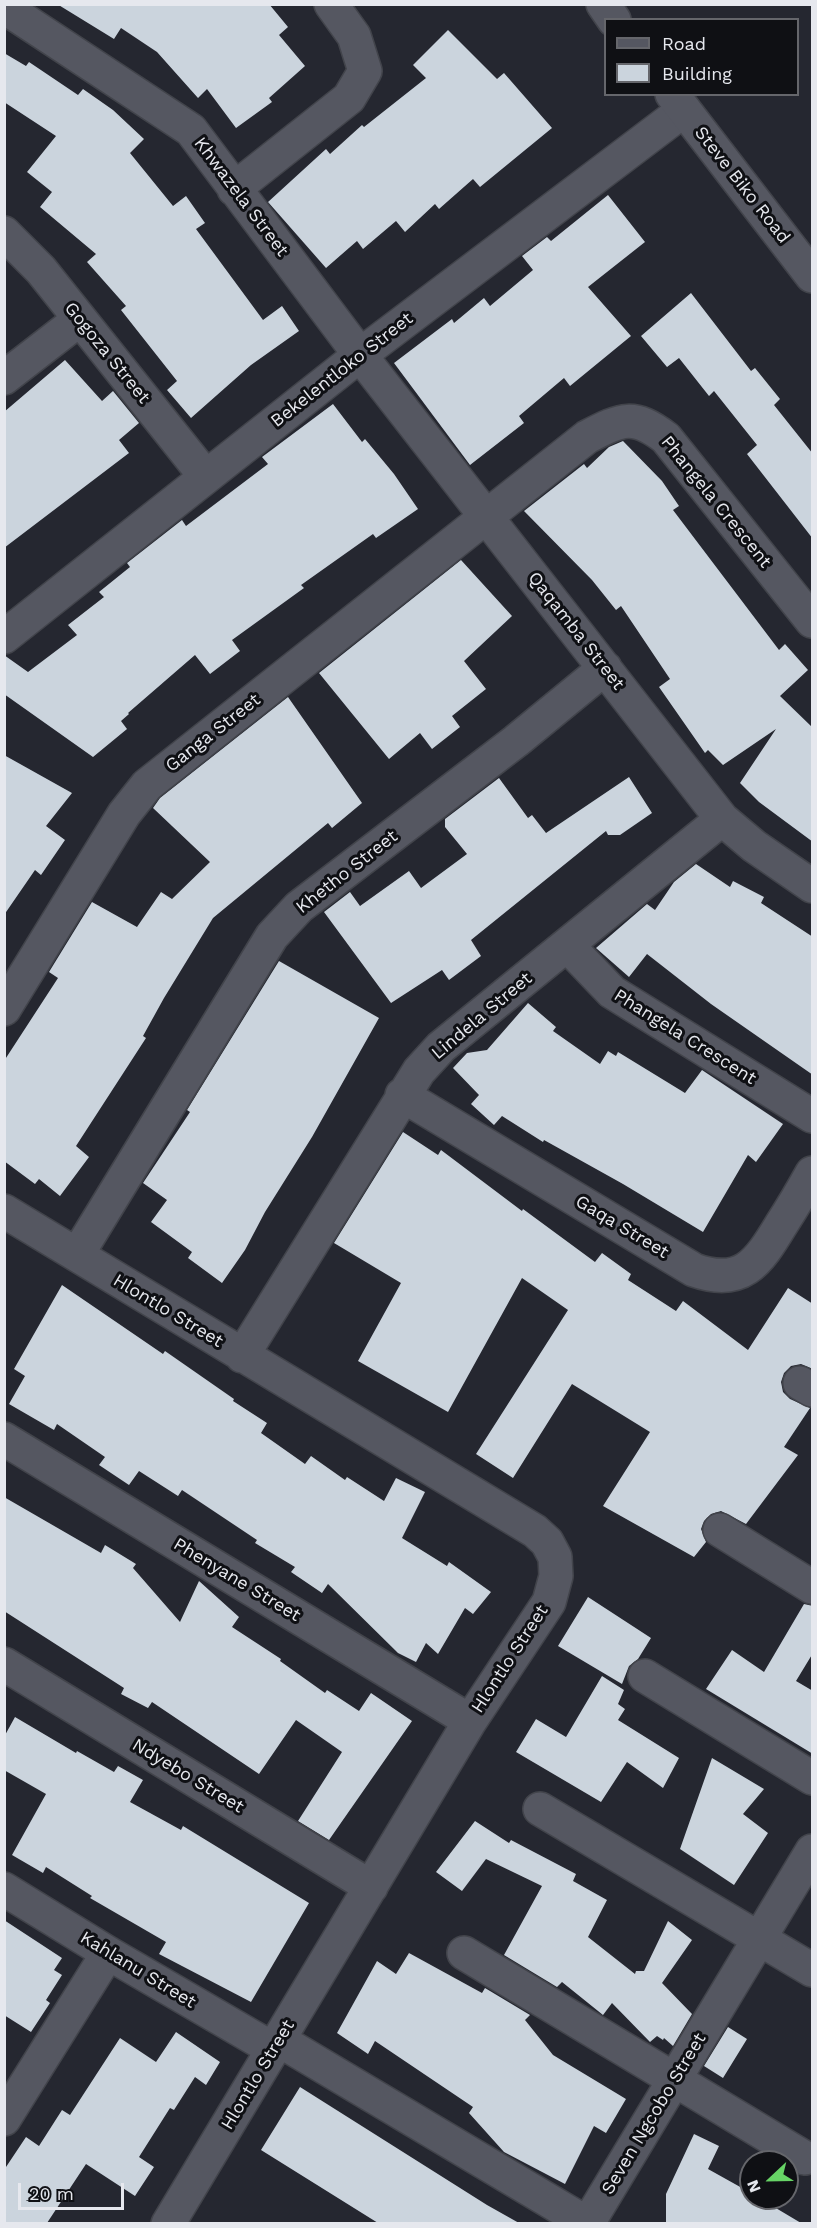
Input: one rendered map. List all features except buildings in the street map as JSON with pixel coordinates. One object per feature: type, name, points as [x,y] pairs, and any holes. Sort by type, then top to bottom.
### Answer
[{"type":"street","points":[[234,189],[349,98],[365,70],[354,36],[331,4]]},
{"type":"street","points":[[603,4],[613,18]]},
{"type":"street","name":"Khwazela Street","points":[[4,7],[191,130],[360,355]]},
{"type":"street","name":"Steve Biko Road","points":[[678,102],[813,276]]},
{"type":"street","name":"Bekelentloko Street","points":[[4,637],[678,102]]},
{"type":"street","name":"Gogoza Street","points":[[4,233],[41,270],[206,477]]},
{"type":"street","points":[[4,378],[80,320]]},
{"type":"street","name":"Qaqamba Street","points":[[360,355],[722,819],[754,846],[813,886]]},
{"type":"street","name":"Phangela Crescent","points":[[488,517],[586,437],[615,422],[647,423],[666,438],[813,621]]},
{"type":"street","name":"Ganga Street","points":[[4,1009],[124,814],[147,785],[488,517]]},
{"type":"street","name":"Khetho Street","points":[[77,1255],[272,936],[299,907],[507,748],[605,668]]},
{"type":"street","name":"Lindela Street","points":[[242,1356],[419,1071],[441,1047],[722,819]]},
{"type":"street","name":"Phangela Crescent","points":[[567,945],[612,992],[813,1116]]},
{"type":"street","name":"Gaqa Street","points":[[402,1095],[694,1270],[711,1276],[738,1273],[762,1256],[813,1173]]},
{"type":"street","name":"Hlontlo Street","points":[[4,1211],[535,1531],[547,1542],[555,1557],[556,1576],[549,1602],[470,1721],[168,2223]]},
{"type":"street","name":"Phenyane Street","points":[[4,1439],[470,1721]]},
{"type":"street","points":[[720,1530],[813,1587]]},
{"type":"street","name":"Ndyebo Street","points":[[4,1664],[371,1887]]},
{"type":"street","points":[[645,1676],[813,1778]]},
{"type":"street","points":[[540,1809],[813,1970]]},
{"type":"street","name":"Seven Ngcobo Street","points":[[276,2045],[588,2223],[813,1851]]},
{"type":"street","name":"Kahlanu Street","points":[[4,1889],[108,1953],[276,2045]]},
{"type":"street","points":[[4,2119],[108,1953]]},
{"type":"street","points":[[464,1953],[805,2158]]}]
